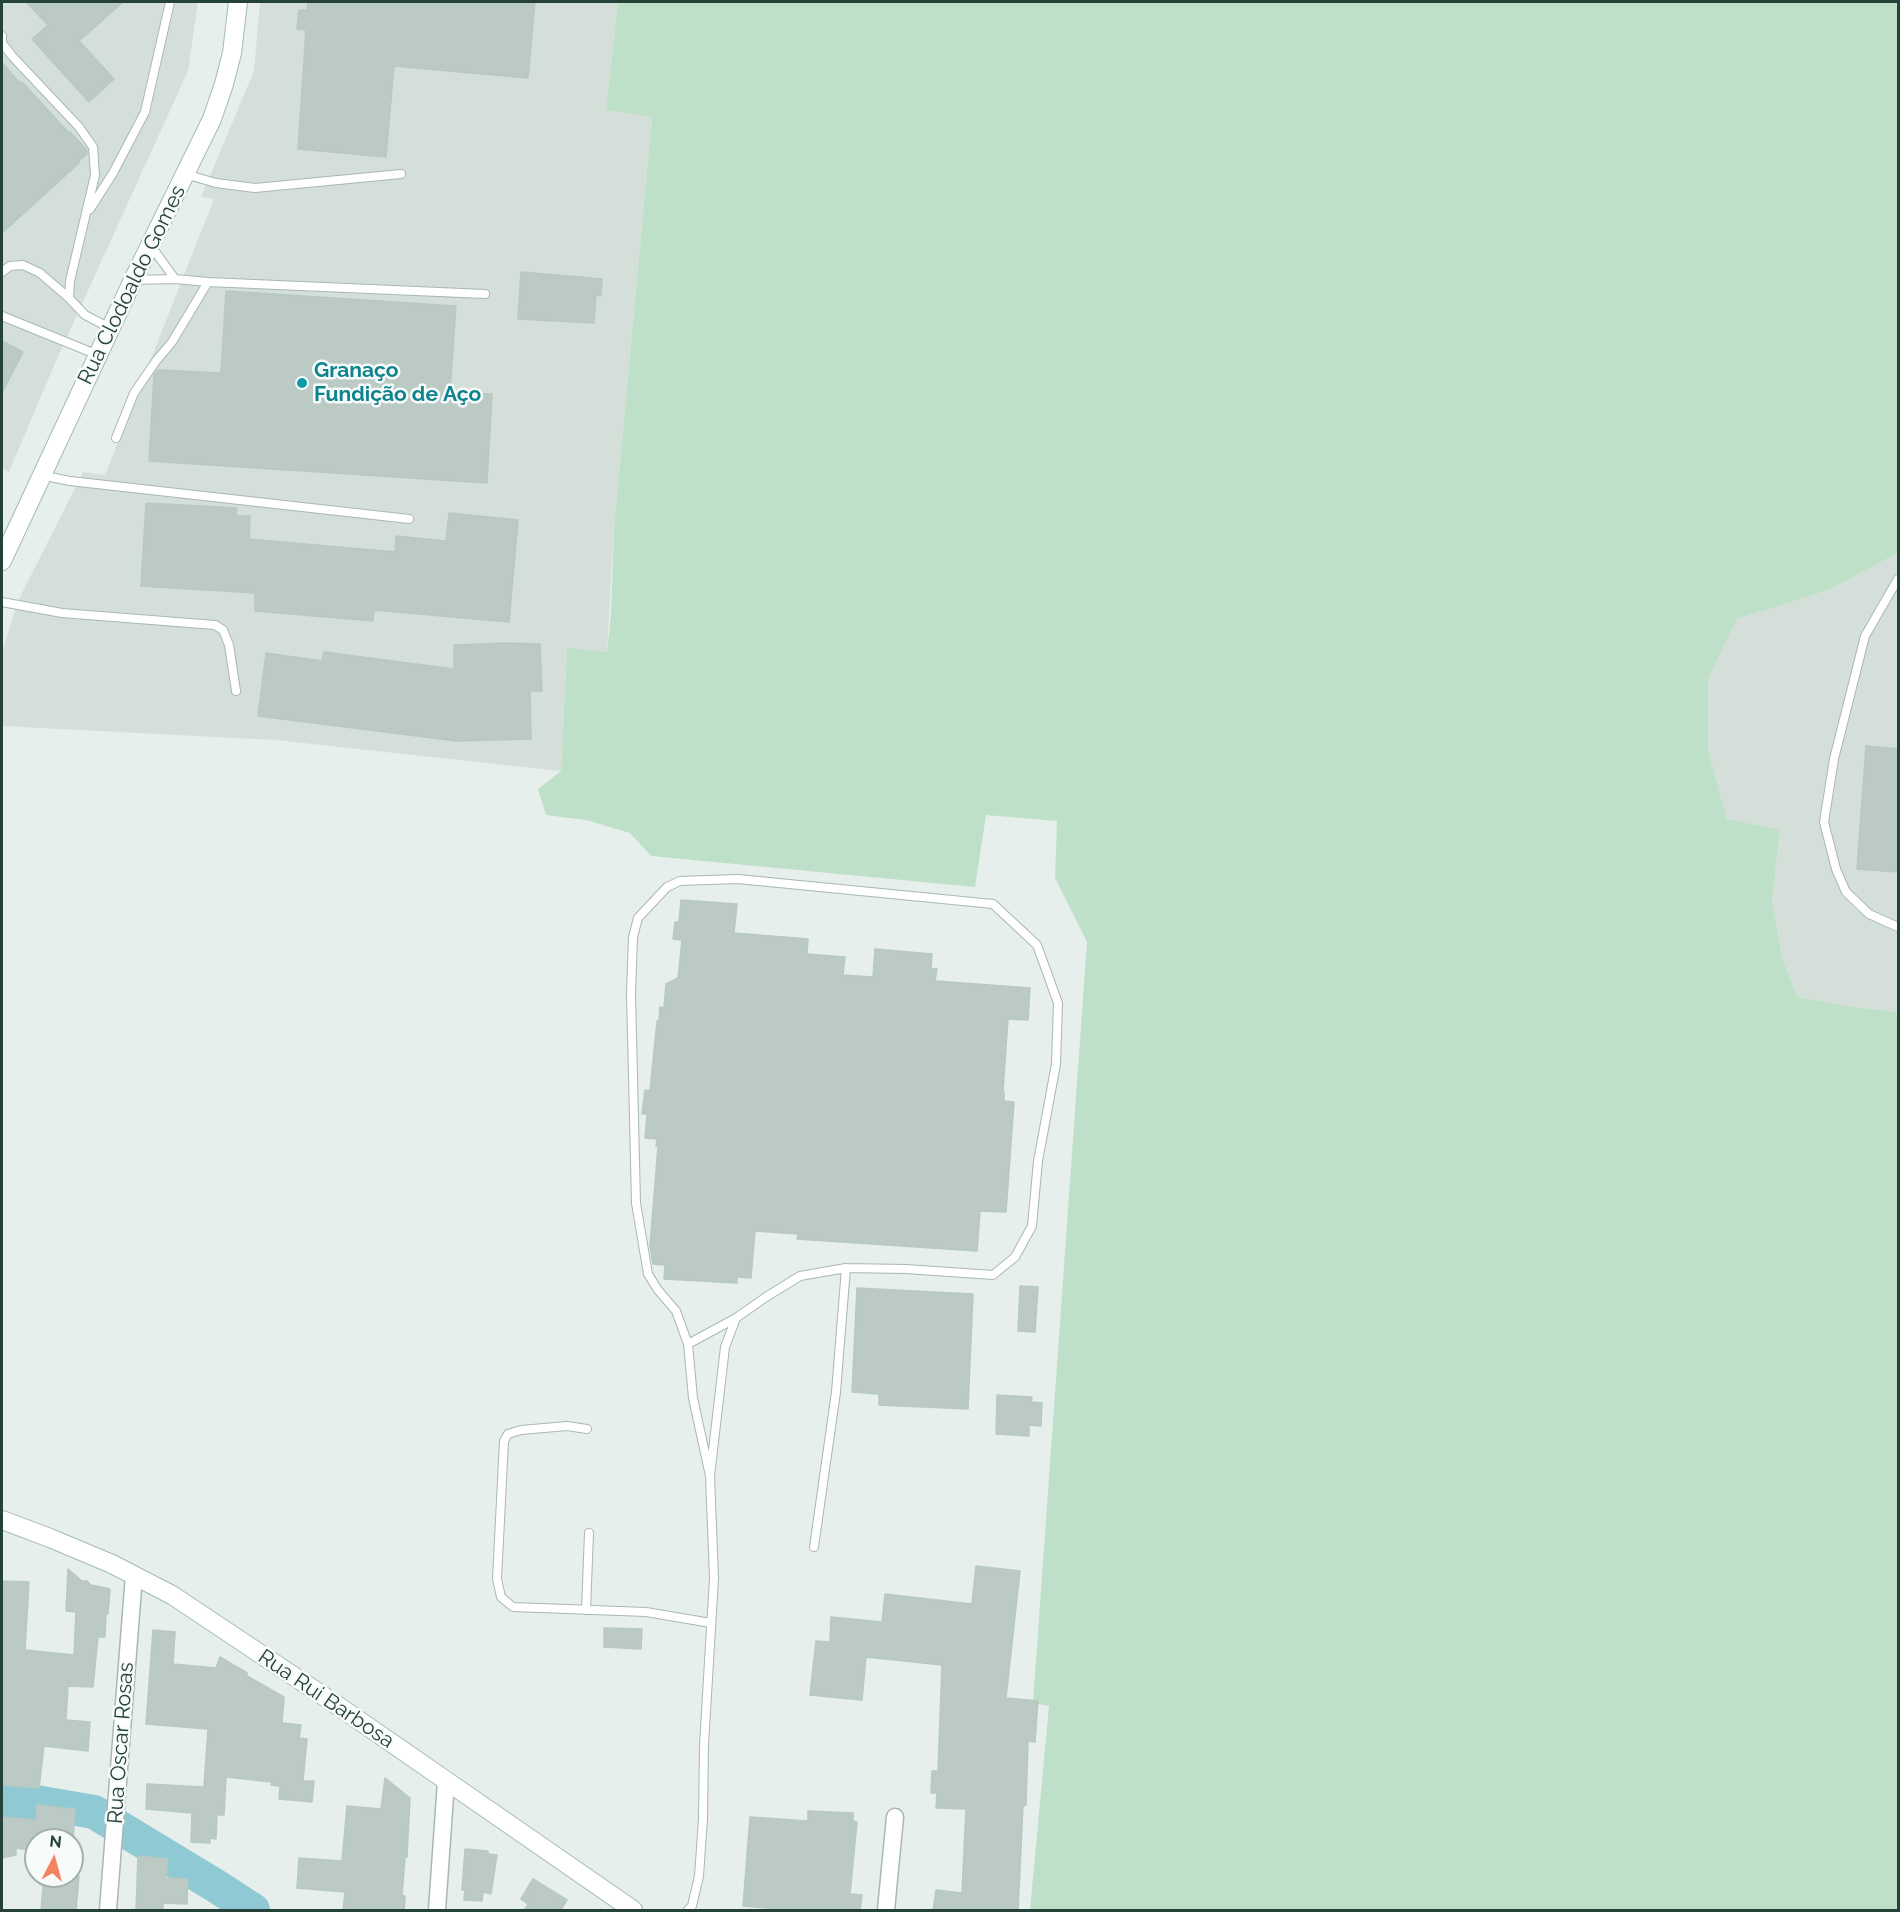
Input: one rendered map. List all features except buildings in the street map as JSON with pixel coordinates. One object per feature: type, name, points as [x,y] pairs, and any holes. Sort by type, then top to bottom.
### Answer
[{"type":"main road","name":"Rua Clodoaldo Gomes","points":[[2,561],[40,475],[212,119],[232,53],[238,2]]},
{"type":"main road","name":"Rua Rui Barbosa","points":[[2,1520],[71,1546],[134,1575],[201,1614],[633,1911]]},
{"type":"street","name":"Rua Oscar Rosas","points":[[108,1911],[134,1575]]},
{"type":"street","points":[[437,1911],[446,1782]]},
{"type":"street","points":[[886,1911],[895,1817]]},
{"type":"lane","points":[[86,214],[113,173],[145,112],[170,2]]},
{"type":"lane","points":[[2,36],[2,43],[12,56],[79,126],[93,147],[95,175],[69,281],[69,298]]},
{"type":"lane","points":[[185,174],[216,183],[255,188],[401,174]]},
{"type":"lane","points":[[150,245],[175,279]]},
{"type":"lane","points":[[2,272],[10,266],[23,265],[40,273],[86,315],[111,329]]},
{"type":"lane","points":[[133,280],[175,279],[485,294]]},
{"type":"lane","points":[[116,438],[134,393],[172,342],[208,282]]},
{"type":"lane","points":[[2,316],[98,355]]},
{"type":"lane","points":[[40,475],[70,481],[409,519]]},
{"type":"lane","points":[[1899,579],[1865,636],[1834,759],[1824,822],[1836,869],[1846,892],[1869,914],[1899,927]]},
{"type":"lane","points":[[2,602],[62,613],[215,625],[222,630],[229,645],[236,691]]},
{"type":"lane","points":[[688,1344],[736,1318],[800,1276],[846,1268],[906,1269],[993,1275],[1015,1257],[1032,1226],[1038,1161],[1056,1064],[1058,1004],[1037,945],[993,904],[738,879],[680,881],[667,886],[638,918],[633,937],[631,993],[636,1203],[648,1274],[676,1311],[688,1344],[693,1398],[710,1476]]},
{"type":"lane","points":[[814,1547],[836,1392],[846,1268]]},
{"type":"lane","points":[[688,1911],[693,1906],[699,1876],[703,1819],[704,1745],[714,1578],[710,1476],[725,1347],[736,1318]]},
{"type":"lane","points":[[587,1429],[567,1426],[521,1430],[508,1434],[504,1441],[497,1579],[501,1597],[513,1607],[646,1612],[711,1623]]},
{"type":"lane","points":[[586,1610],[589,1533]]},
{"type":"shaded area","points":[[2,2],[198,2],[188,71],[56,361],[9,472],[2,468]]},
{"type":"shaded area","points":[[260,2],[618,2],[606,110],[652,117],[614,527],[607,652],[567,649],[561,771],[275,740],[2,726],[2,652],[18,601],[83,472],[105,475],[214,199],[201,197],[254,71]]},
{"type":"shaded area","points":[[1898,553],[1898,1012],[1797,997],[1782,957],[1772,902],[1780,831],[1727,819],[1708,750],[1708,679],[1737,619],[1829,590]]},
{"type":"green space","points":[[618,2],[1898,2],[1898,553],[1829,590],[1737,619],[1708,679],[1708,750],[1727,819],[1780,830],[1772,902],[1782,957],[1797,997],[1898,1012],[1898,1910],[1030,1910],[1049,1706],[1033,1703],[1087,942],[1055,878],[1057,821],[986,815],[975,887],[651,856],[630,833],[586,820],[546,815],[538,789],[561,771],[567,648],[607,652],[611,614],[614,527],[652,117],[606,110]]},
{"type":"waterway","points":[[2,1803],[36,1802],[94,1812],[253,1910]]},
{"type":"place","name":"Granaço Fundição de Aço","points":[[302,383]]}]
